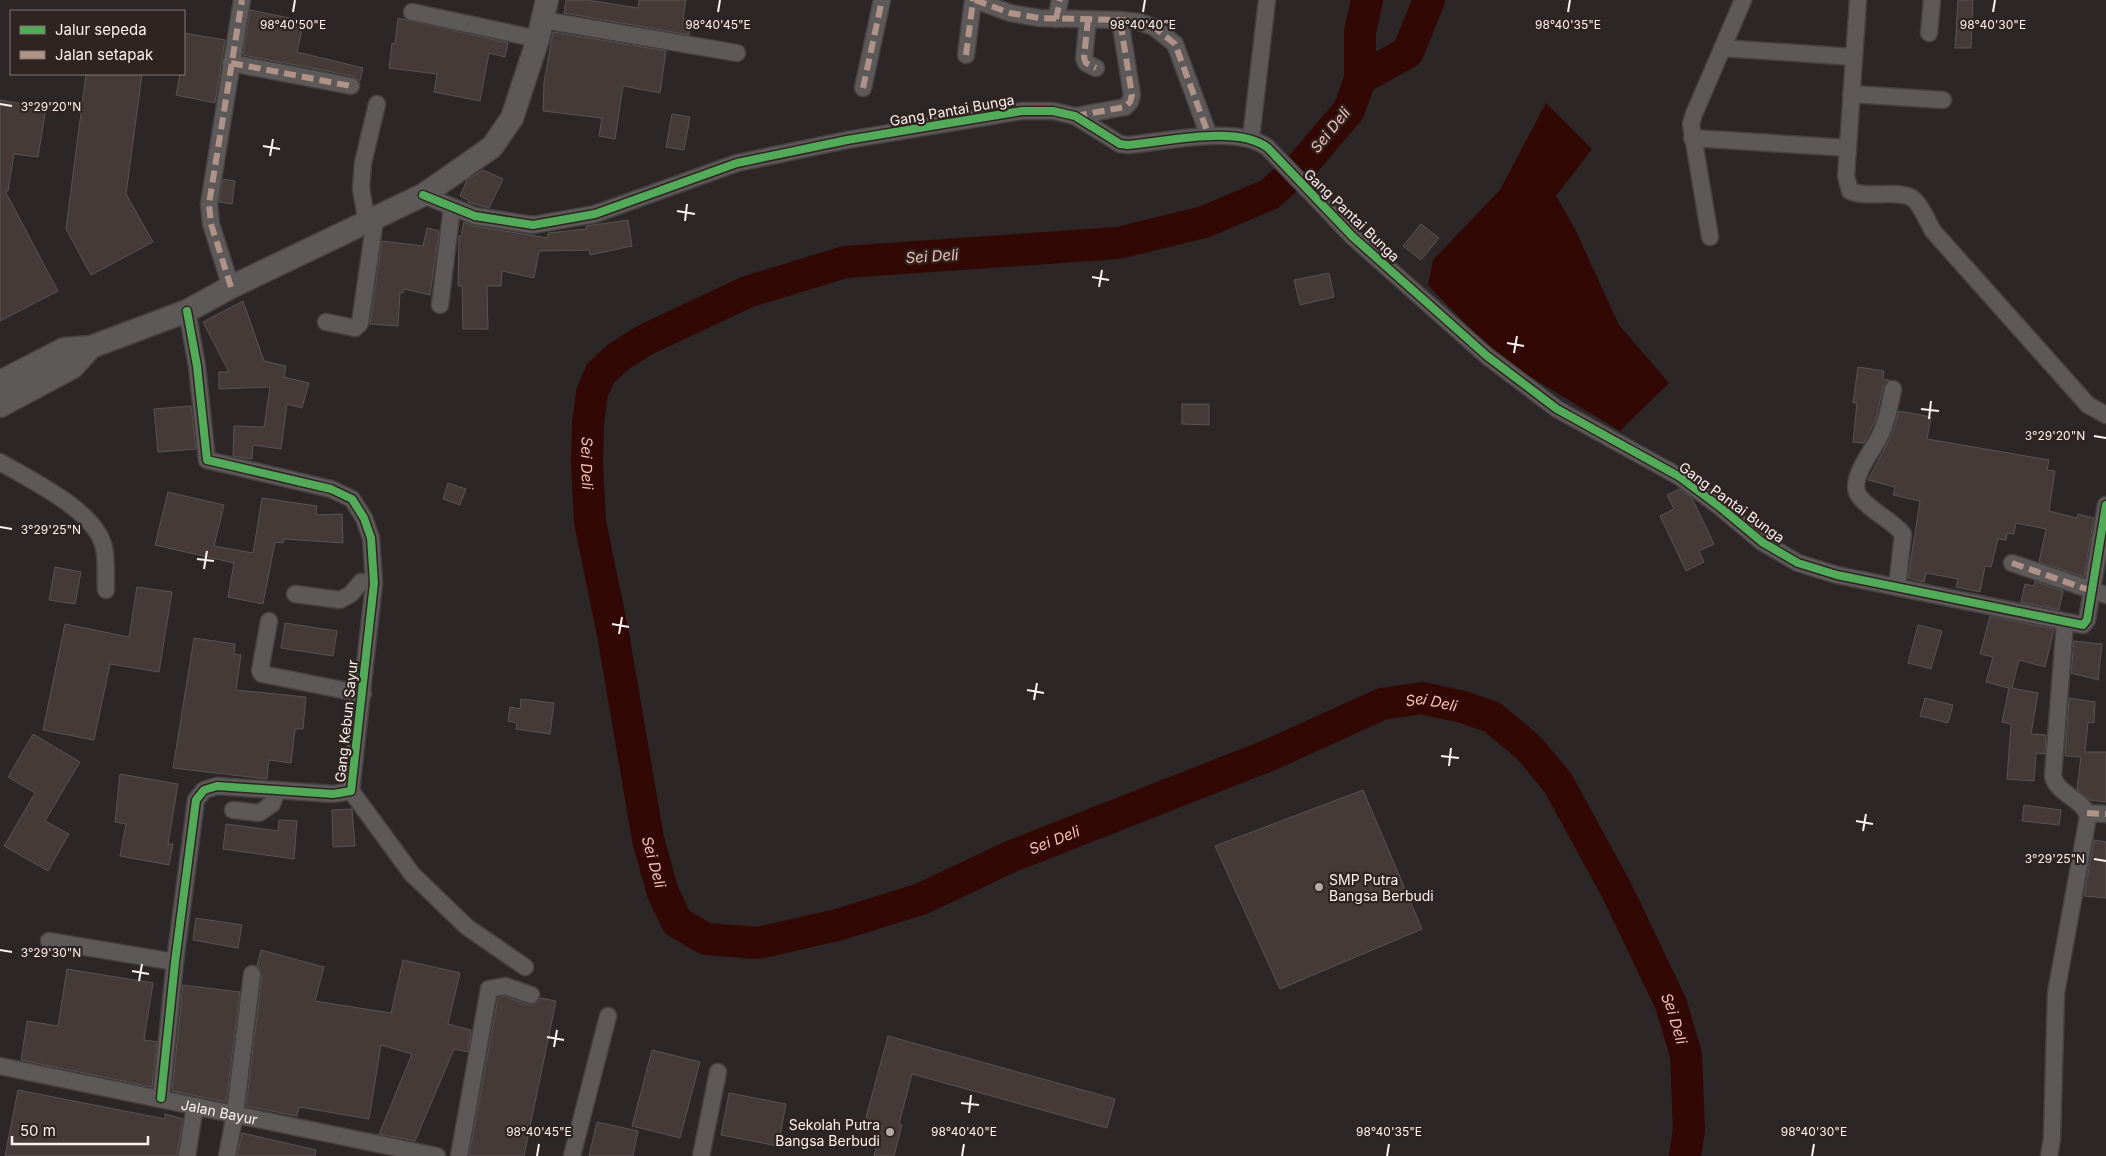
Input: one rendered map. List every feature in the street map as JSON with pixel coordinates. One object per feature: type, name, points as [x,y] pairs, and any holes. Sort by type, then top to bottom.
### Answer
[{"type":"main road","points":[[0,382],[64,348],[91,347],[187,311],[231,287],[423,195],[492,147],[501,137],[512,118],[543,20]]},
{"type":"main road","points":[[0,406],[73,367],[91,347]]},
{"type":"street","points":[[231,287],[211,224],[210,204],[242,0]]},
{"type":"street","points":[[863,88],[882,0]]},
{"type":"street","points":[[966,55],[974,0],[1010,13],[1056,19],[1140,22],[1154,27],[1174,44],[1209,136]]},
{"type":"street","points":[[1056,19],[1060,0]]},
{"type":"street","points":[[1251,138],[1267,0]]},
{"type":"street","points":[[1710,237],[1692,138],[1694,114],[1743,0]]},
{"type":"street","points":[[1858,0],[1846,183],[1850,191],[1859,194],[1905,196],[1913,199],[1933,231],[2081,398],[2088,405],[2106,415]]},
{"type":"street","points":[[1929,33],[1932,0]]},
{"type":"street","points":[[412,12],[543,20],[736,53]]},
{"type":"street","points":[[1088,19],[1084,58],[1086,63],[1096,68]]},
{"type":"street","points":[[1075,116],[1125,107],[1130,102],[1132,95],[1120,20]]},
{"type":"street","points":[[1722,48],[1854,57]]},
{"type":"street","points":[[232,63],[351,86]]},
{"type":"street","points":[[1851,94],[1943,100]]},
{"type":"street","points":[[326,322],[356,328],[360,323],[371,221],[361,189],[363,163],[377,104]]},
{"type":"street","name":"Gang Pantai Bunga","points":[[423,195],[475,216],[516,224],[547,223],[595,214],[737,163],[847,140],[1022,111],[1053,111],[1075,116],[1120,144],[1128,145],[1209,136],[1251,138],[1258,140],[1268,148],[1344,227],[1487,356],[1557,409],[1680,478],[1720,507],[1762,542],[1798,563],[1836,576],[2065,623],[2085,623],[2099,593],[2106,505]]},
{"type":"street","points":[[1692,138],[1848,148]]},
{"type":"street","points":[[440,304],[452,207]]},
{"type":"street","name":"Gang Kebun Sayur","points":[[161,1098],[175,962],[196,800],[200,794],[217,786],[333,794],[351,791],[374,583],[371,538],[364,518],[352,499],[331,489],[207,460],[197,366],[187,311]]},
{"type":"street","points":[[1893,389],[1881,434],[1860,470],[1856,483],[1858,494],[1868,506],[1903,534],[1896,587]]},
{"type":"street","points":[[0,462],[74,508],[90,522],[98,532],[104,548],[106,590]]},
{"type":"street","points":[[2012,563],[2099,593]]},
{"type":"street","points":[[296,594],[340,600],[351,594],[361,582],[374,583]]},
{"type":"street","points":[[269,620],[260,670],[262,674],[363,694]]},
{"type":"street","points":[[2065,623],[2053,776],[2056,785],[2087,813],[2106,814]]},
{"type":"street","points":[[233,810],[259,813],[272,804],[277,790]]},
{"type":"street","points":[[351,791],[412,874],[467,927],[524,967]]},
{"type":"street","points":[[2050,1156],[2056,992],[2087,813]]},
{"type":"street","points":[[49,941],[175,962]]},
{"type":"street","points":[[227,1156],[235,1114],[252,974]]},
{"type":"street","points":[[458,1156],[489,989],[505,986],[531,995]]},
{"type":"street","points":[[572,1156],[608,1016]]},
{"type":"street","name":"Jalan Bayur","points":[[0,1066],[437,1156]]},
{"type":"street","points":[[701,1156],[718,1072]]},
{"type":"street","points":[[187,1156],[195,1106]]},
{"type":"shaded area","points":[[1546,103],[1592,149],[1556,196],[1574,227],[1619,325],[1669,383],[1620,431],[1499,358],[1428,285],[1433,260],[1500,190]]},
{"type":"building","points":[[566,0],[587,0],[638,8],[639,0],[686,0],[683,19],[692,20],[689,35],[564,13]]},
{"type":"building","points":[[1958,0],[1973,0],[1971,48],[1955,48]]},
{"type":"building","points":[[250,10],[304,21],[297,52],[363,68],[360,81],[353,76],[243,55]]},
{"type":"building","points":[[398,18],[508,43],[505,57],[489,53],[480,101],[434,92],[437,74],[389,68],[392,43],[395,44]]},
{"type":"building","points":[[553,32],[666,51],[660,93],[623,86],[615,139],[599,136],[602,118],[543,111],[544,82]]},
{"type":"building","points":[[185,33],[225,40],[215,103],[176,95],[180,75],[185,75]]},
{"type":"building","points":[[86,75],[142,75],[126,194],[153,242],[91,275],[66,229]]},
{"type":"building","points":[[0,100],[46,108],[38,157],[14,154],[8,191],[5,191],[58,291],[0,321]]},
{"type":"building","points":[[672,114],[690,117],[684,150],[666,147]]},
{"type":"building","points":[[483,170],[503,179],[489,208],[468,202],[468,200],[460,196],[467,180]]},
{"type":"building","points":[[223,179],[235,181],[232,204],[219,202]]},
{"type":"building","points":[[628,220],[632,246],[590,255],[589,250],[539,251],[534,278],[502,271],[501,286],[487,286],[488,329],[463,329],[462,286],[458,286],[459,236],[461,236],[464,222],[473,226],[548,238],[548,233],[587,229],[586,226]]},
{"type":"building","points":[[1421,224],[1439,238],[1421,260],[1403,246]]},
{"type":"building","points":[[427,228],[439,231],[430,295],[404,289],[403,293],[400,293],[398,326],[370,324],[382,241],[423,246]]},
{"type":"building","points":[[1329,273],[1334,297],[1300,305],[1294,280]]},
{"type":"building","points":[[243,301],[264,361],[286,366],[284,377],[309,383],[302,408],[287,404],[281,449],[253,445],[252,459],[233,456],[234,426],[264,427],[270,387],[219,389],[219,372],[229,372],[203,322]]},
{"type":"building","points":[[1858,367],[1884,371],[1883,379],[1889,380],[1883,387],[1876,419],[1864,443],[1853,442],[1857,403],[1853,403]]},
{"type":"building","points":[[1182,404],[1209,404],[1209,425],[1182,424]]},
{"type":"building","points":[[191,406],[196,449],[158,452],[154,409]]},
{"type":"building","points":[[1899,411],[1931,417],[1927,439],[2049,460],[2047,470],[2055,471],[2049,511],[2077,518],[2078,514],[2094,518],[2084,577],[2039,562],[2046,529],[2016,523],[2014,534],[2007,533],[2006,540],[1998,539],[1991,567],[1985,566],[1980,592],[1956,587],[1958,579],[1926,573],[1924,582],[1908,578],[1920,501],[1893,495],[1895,487],[1868,480],[1893,432]]},
{"type":"building","points":[[448,483],[466,489],[460,505],[443,499]]},
{"type":"building","points":[[1680,489],[1692,498],[1714,544],[1699,551],[1704,562],[1686,571],[1660,516],[1674,509],[1667,495]]},
{"type":"building","points":[[168,492],[224,505],[214,546],[253,553],[262,498],[317,506],[316,515],[342,514],[343,543],[284,539],[283,543],[275,542],[263,604],[228,597],[234,563],[155,545]]},
{"type":"building","points":[[55,567],[81,572],[75,604],[49,600]]},
{"type":"building","points":[[2035,581],[2063,591],[2059,610],[2021,602],[2025,584],[2034,586]]},
{"type":"building","points":[[137,587],[172,592],[159,672],[110,664],[94,740],[43,730],[65,624],[129,637]]},
{"type":"building","points":[[1990,616],[2054,629],[2045,667],[2019,660],[2012,688],[2038,693],[2031,734],[2046,735],[2045,754],[2036,753],[2034,781],[2007,779],[2011,724],[2002,722],[2009,688],[1986,682],[1993,657],[1980,654]]},
{"type":"building","points":[[285,623],[337,631],[333,656],[281,648]]},
{"type":"building","points":[[1918,625],[1942,631],[1931,669],[1908,663]]},
{"type":"building","points":[[194,638],[235,644],[234,654],[241,655],[236,690],[306,697],[303,729],[295,729],[291,763],[269,760],[267,779],[173,768]]},
{"type":"building","points":[[2074,641],[2102,644],[2098,680],[2071,673]]},
{"type":"building","points":[[1925,698],[1953,705],[1948,723],[1920,716]]},
{"type":"building","points":[[2069,698],[2095,702],[2094,723],[2088,722],[2085,752],[2106,752],[2106,802],[2090,800],[2077,789],[2081,757],[2065,756]]},
{"type":"building","points":[[521,699],[554,703],[550,734],[516,729],[517,723],[508,721],[510,707],[520,709]]},
{"type":"building","points":[[33,734],[80,762],[45,821],[69,834],[48,871],[4,846],[35,793],[8,777]]},
{"type":"building","points":[[120,774],[178,784],[168,844],[173,844],[169,865],[120,856],[126,824],[115,822]]},
{"type":"building","name":"SMP Putra Bangsa Berbudi","points":[[1363,790],[1422,929],[1280,989],[1215,846]]},
{"type":"building","points":[[2024,805],[2061,810],[2059,825],[2022,821]]},
{"type":"building","points":[[352,809],[355,846],[333,847],[332,810]]},
{"type":"building","points":[[279,820],[297,821],[294,859],[223,849],[226,824],[278,831]]},
{"type":"building","points":[[2094,840],[2106,842],[2106,898],[2084,896]]},
{"type":"building","points":[[196,918],[242,925],[238,948],[193,940]]},
{"type":"building","points":[[261,950],[324,967],[315,1001],[391,1013],[403,960],[460,973],[448,1024],[471,1030],[468,1052],[454,1049],[415,1141],[379,1134],[412,1054],[381,1045],[369,1119],[299,1107],[297,1116],[246,1106],[262,975],[257,966]]},
{"type":"building","points":[[67,969],[153,983],[144,1040],[157,1042],[152,1087],[21,1060],[27,1021],[58,1026]]},
{"type":"building","points":[[183,985],[240,992],[226,1102],[172,1091]]},
{"type":"building","points":[[504,996],[528,1005],[537,1003],[541,998],[556,1001],[524,1156],[469,1156],[498,998]]},
{"type":"building","name":"Sekolah Putra Bangsa Berbudi","points":[[888,1036],[1115,1099],[1107,1128],[912,1074],[899,1124],[902,1125],[894,1156],[874,1156],[882,1126],[865,1121]]},
{"type":"building","points":[[652,1050],[700,1062],[680,1138],[632,1126]]},
{"type":"building","points":[[18,1090],[165,1119],[165,1114],[183,1119],[177,1156],[5,1156]]},
{"type":"building","points":[[729,1093],[786,1104],[778,1146],[721,1135]]},
{"type":"building","points":[[597,1122],[638,1131],[633,1156],[589,1156]]},
{"type":"building","points":[[242,1133],[316,1150],[315,1156],[237,1156]]},
{"type":"waterway","name":"Sei Deli","points":[[1367,0],[1360,32],[1360,79],[1349,110],[1303,164],[1270,194],[1204,222],[1118,243],[845,262],[747,292],[645,340],[618,357],[600,374],[592,393],[588,424],[587,462],[590,522],[613,634],[648,839],[663,893],[677,922],[706,939],[758,943],[837,925],[921,899],[1012,856],[1272,754],[1382,704],[1422,698],[1463,707],[1492,717],[1529,748],[1558,783],[1617,891],[1671,1004],[1686,1055],[1689,1130],[1685,1156]]},
{"type":"waterway","points":[[1360,79],[1408,52],[1429,0]]},
{"type":"marked path","points":[[231,287],[211,224],[209,204],[242,0]]},
{"type":"marked path","points":[[863,88],[882,0]]},
{"type":"marked path","points":[[966,55],[973,0]]},
{"type":"marked path","points":[[975,0],[1010,13],[1039,18],[1120,20],[1139,22],[1154,27],[1175,44],[1209,136]]},
{"type":"marked path","points":[[1056,19],[1060,0]]},
{"type":"marked path","points":[[1088,19],[1084,58],[1086,63],[1096,68]]},
{"type":"marked path","points":[[1075,116],[1125,107],[1130,102],[1132,95],[1120,20]]},
{"type":"marked path","points":[[231,63],[351,86]]},
{"type":"marked path","points":[[2012,563],[2092,591]]},
{"type":"marked path","points":[[2087,813],[2106,814]]},
{"type":"cycle path","points":[[423,195],[475,216],[533,225],[595,214],[737,163],[847,140],[1022,111],[1053,111],[1075,116],[1120,144],[1128,145],[1201,136],[1239,137],[1255,141],[1268,148],[1353,237],[1487,356],[1557,409],[1680,477],[1762,542],[1798,563],[1837,575],[2083,625],[2087,620],[2106,505]]},
{"type":"cycle path","points":[[161,1098],[175,962],[196,800],[204,790],[217,786],[333,794],[351,791],[374,583],[371,538],[364,518],[352,499],[331,489],[207,460],[197,366],[187,311]]},
{"type":"place","name":"SMP Putra Bangsa Berbudi","points":[[1319,887]]},
{"type":"place","name":"Sekolah Putra Bangsa Berbudi","points":[[890,1132]]}]
